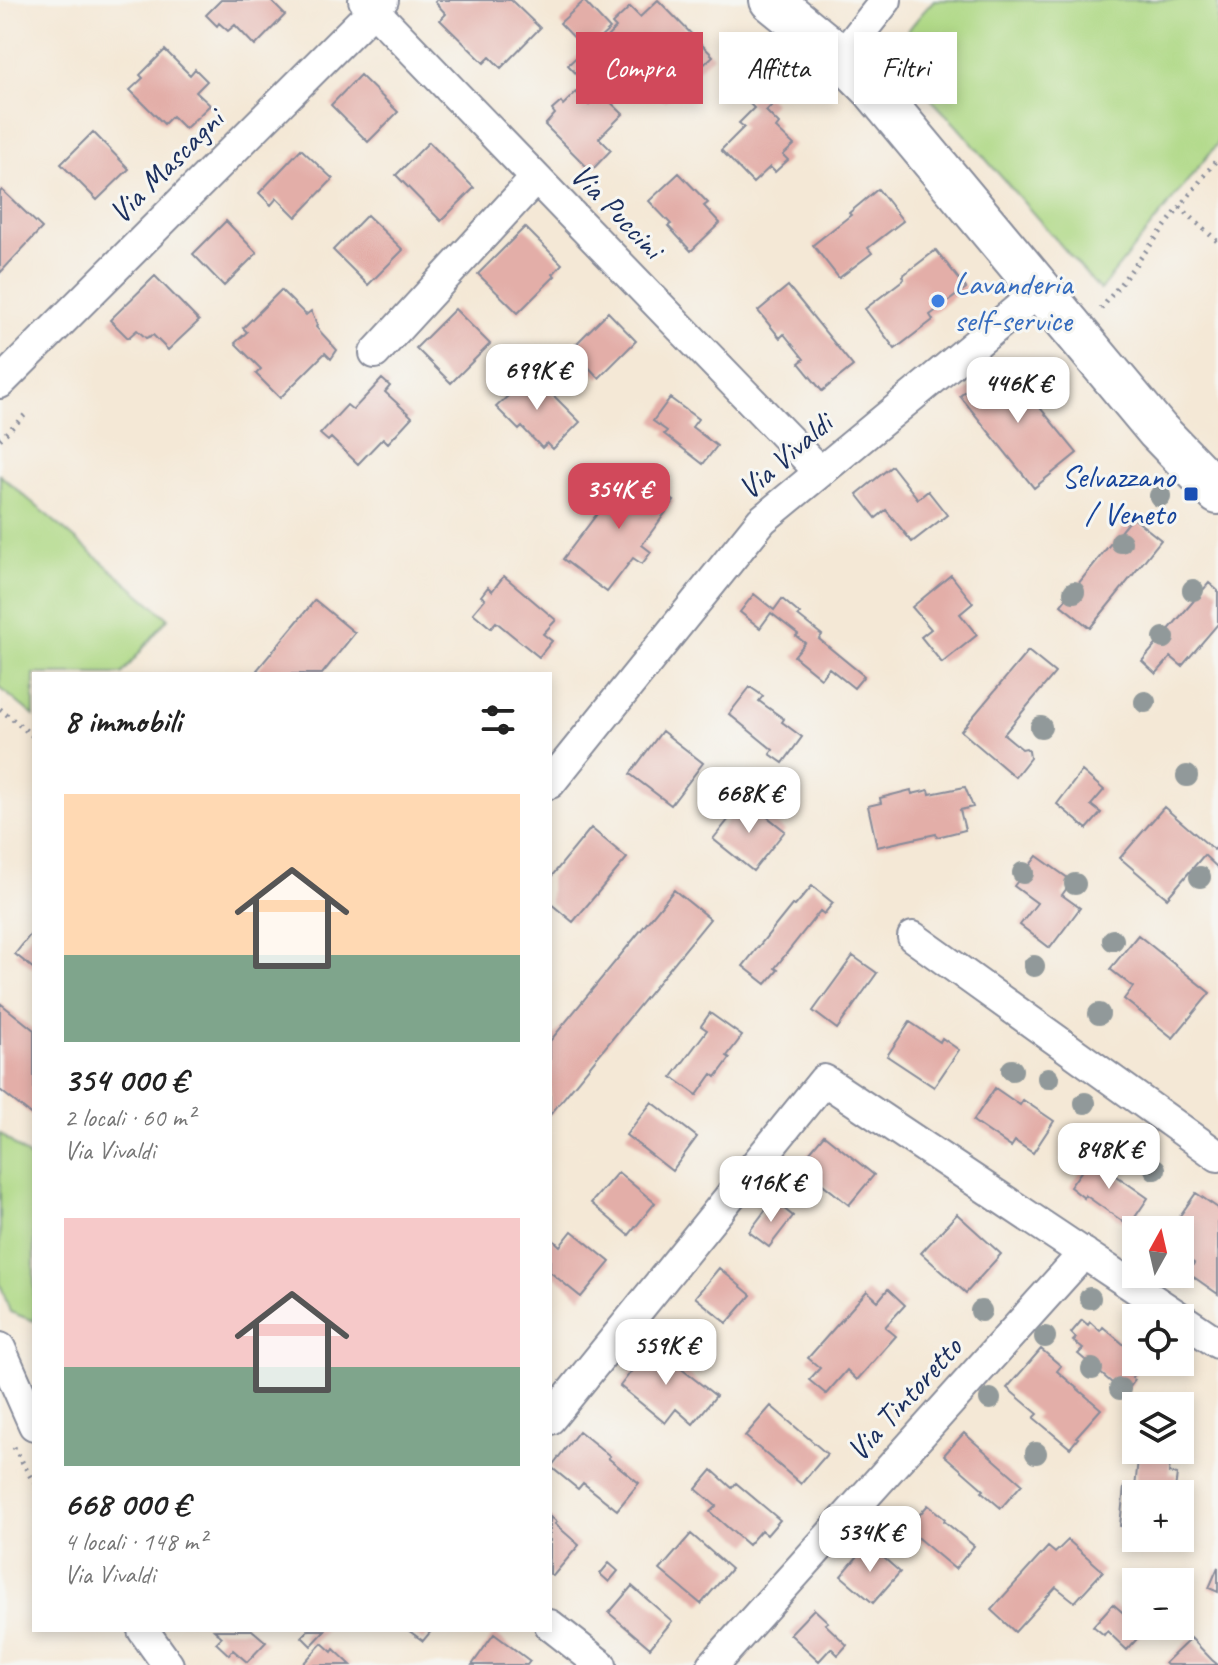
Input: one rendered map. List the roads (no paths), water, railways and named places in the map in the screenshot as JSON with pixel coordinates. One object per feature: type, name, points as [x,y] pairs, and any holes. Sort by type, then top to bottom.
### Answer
[{"type":"street","points":[[771,0],[841,57],[873,89],[1158,431],[1218,493]]},
{"type":"street","points":[[841,57],[886,0]]},
{"type":"street","name":"Via Puccini","points":[[374,3],[535,179],[820,472]]},
{"type":"street","name":"Via Mascagni","points":[[0,383],[374,3]]},
{"type":"street","points":[[375,353],[535,179]]},
{"type":"street","name":"Via Vivaldi","points":[[552,781],[762,520],[1041,290]]},
{"type":"street","points":[[913,937],[1218,1156]]},
{"type":"street","points":[[552,1417],[824,1080],[1218,1343]]},
{"type":"street","name":"Via Tintoretto","points":[[713,1665],[1084,1253]]},
{"type":"street","points":[[0,1348],[26,1386],[32,1415]]},
{"type":"street","points":[[552,1627],[601,1665]]},
{"type":"street","points":[[144,1632],[168,1665]]},
{"type":"place","name":"Lavanderia self-service","points":[[938,301]]},
{"type":"place","name":"Selvazzano / Veneto","points":[[1191,494]]}]
